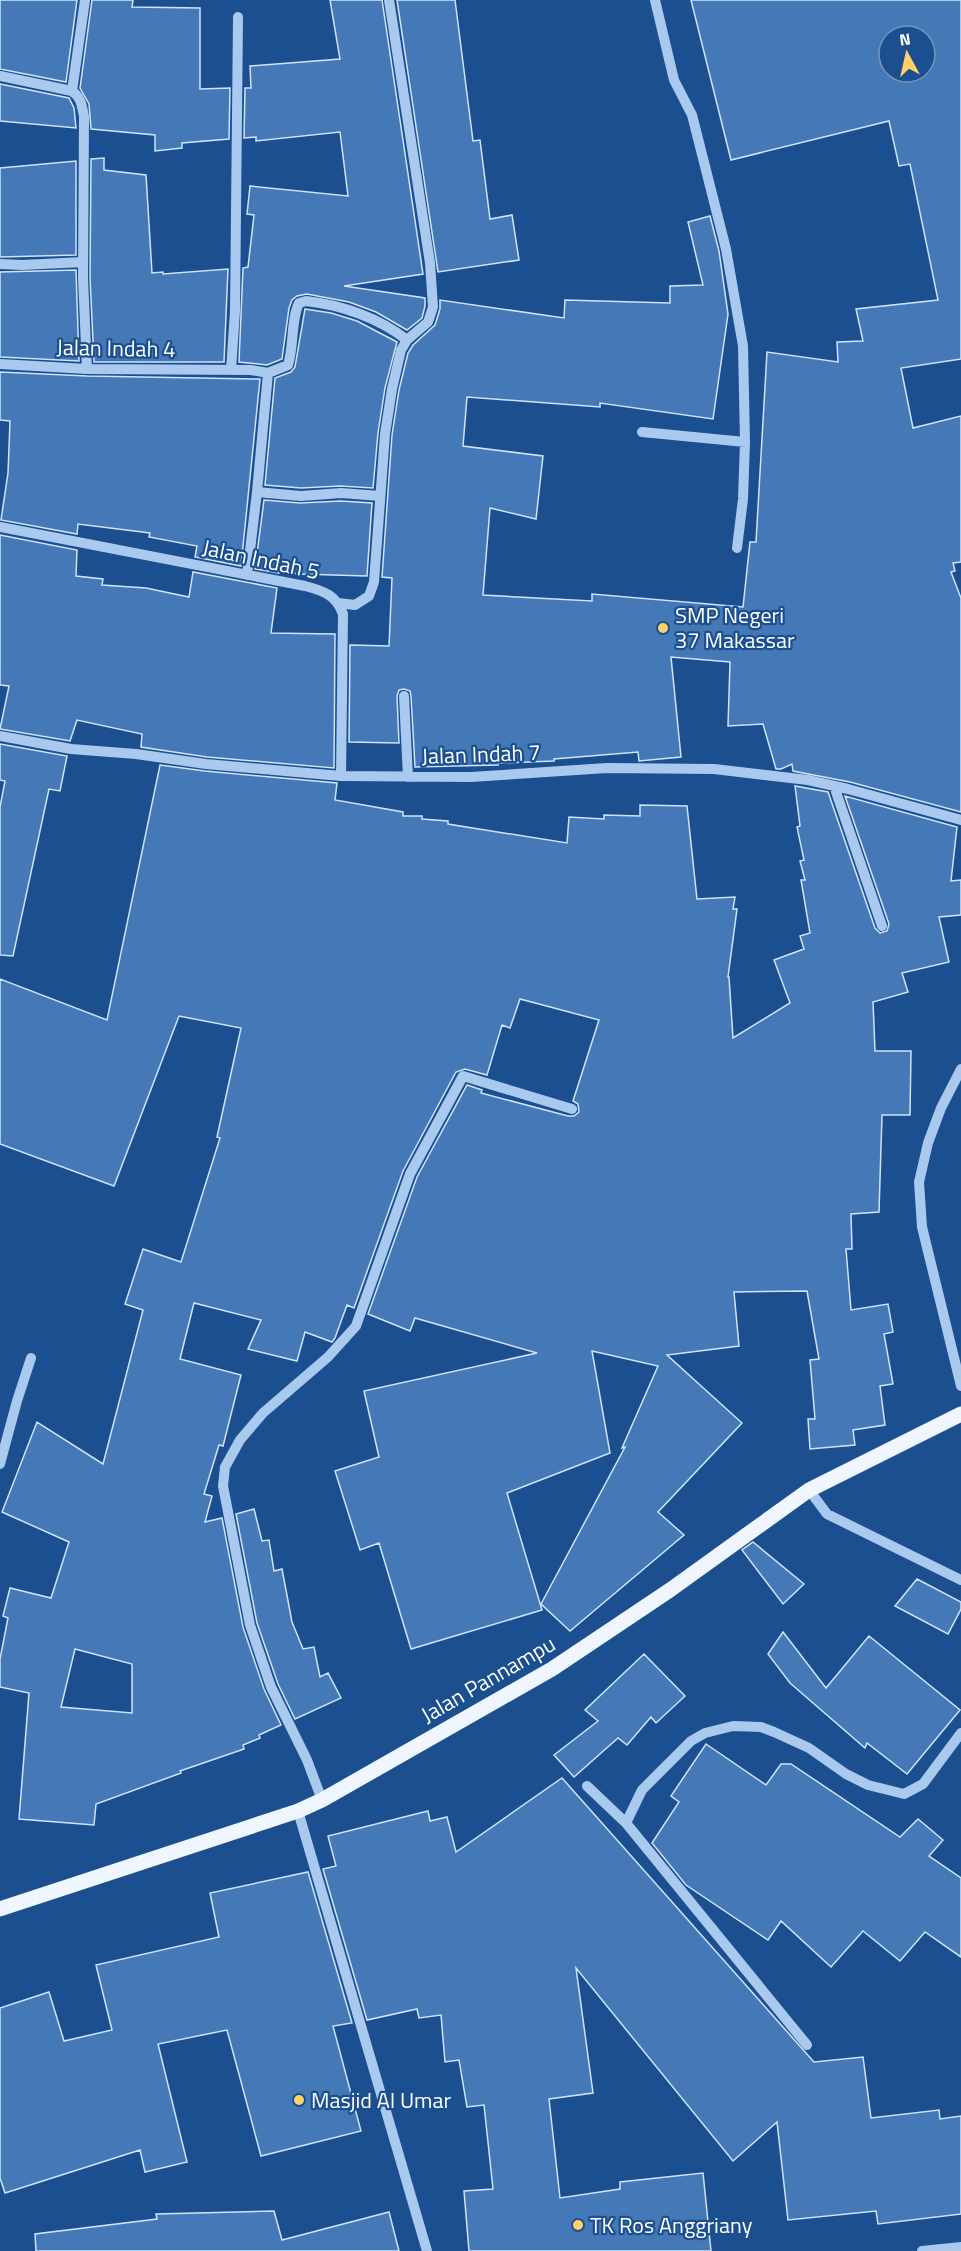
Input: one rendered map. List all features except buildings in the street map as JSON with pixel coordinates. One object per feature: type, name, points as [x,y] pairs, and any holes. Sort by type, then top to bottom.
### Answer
[{"type":"main road","name":"Jalan Pannampu","points":[[0,1909],[298,1811],[322,1800],[552,1669],[670,1590],[809,1490],[961,1414]]},
{"type":"street","points":[[72,91],[85,0]]},
{"type":"street","points":[[338,603],[355,605],[369,596],[374,582],[385,434],[392,389],[401,350],[407,340],[428,322],[433,307],[433,290],[388,0]]},
{"type":"street","points":[[655,0],[674,80],[692,115],[726,249],[743,346],[745,442],[743,499],[737,548]]},
{"type":"street","points":[[231,370],[235,311],[238,17]]},
{"type":"street","points":[[0,76],[72,91],[81,103],[84,117],[83,262],[87,369]]},
{"type":"street","points":[[0,264],[83,262]]},
{"type":"street","points":[[247,575],[269,385],[268,373],[288,365],[294,338],[296,308],[299,303],[306,301],[350,310],[381,323],[407,340]]},
{"type":"street","name":"Jalan Indah 4","points":[[0,364],[87,369],[231,370],[268,373]]},
{"type":"street","points":[[642,432],[745,442]]},
{"type":"street","points":[[257,492],[311,496],[341,493],[381,496]]},
{"type":"street","name":"Jalan Indah 5","points":[[0,527],[323,591],[338,603],[343,614],[341,776]]},
{"type":"street","points":[[404,696],[408,777]]},
{"type":"street","name":"Jalan Indah 7","points":[[0,736],[71,749],[341,776],[471,777],[607,768],[714,769],[767,774],[834,786],[961,820]]},
{"type":"street","points":[[834,786],[882,926]]},
{"type":"street","points":[[961,1069],[941,1108],[928,1143],[919,1182],[922,1227],[961,1386]]},
{"type":"street","points":[[322,1800],[307,1760],[271,1687],[249,1625],[223,1486],[225,1467],[240,1440],[263,1413],[328,1357],[356,1326],[410,1174],[463,1076],[572,1109]]},
{"type":"street","points":[[0,1464],[16,1401],[31,1358]]},
{"type":"street","points":[[809,1490],[827,1514],[961,1580]]},
{"type":"street","points":[[626,1823],[642,1790],[691,1741],[705,1733],[733,1726],[761,1727],[809,1748],[846,1774],[868,1785],[904,1794],[923,1784],[961,1733]]},
{"type":"street","points":[[587,1786],[626,1823],[807,2045]]},
{"type":"street","points":[[298,1811],[428,2251]]},
{"type":"street","points":[[922,2251],[961,2247]]},
{"type":"place","name":"SMP Negeri 37 Makassar","points":[[663,628]]},
{"type":"place","name":"Masjid Al Umar","points":[[299,2100]]},
{"type":"place","name":"TK Ros Anggriany","points":[[578,2225]]}]
